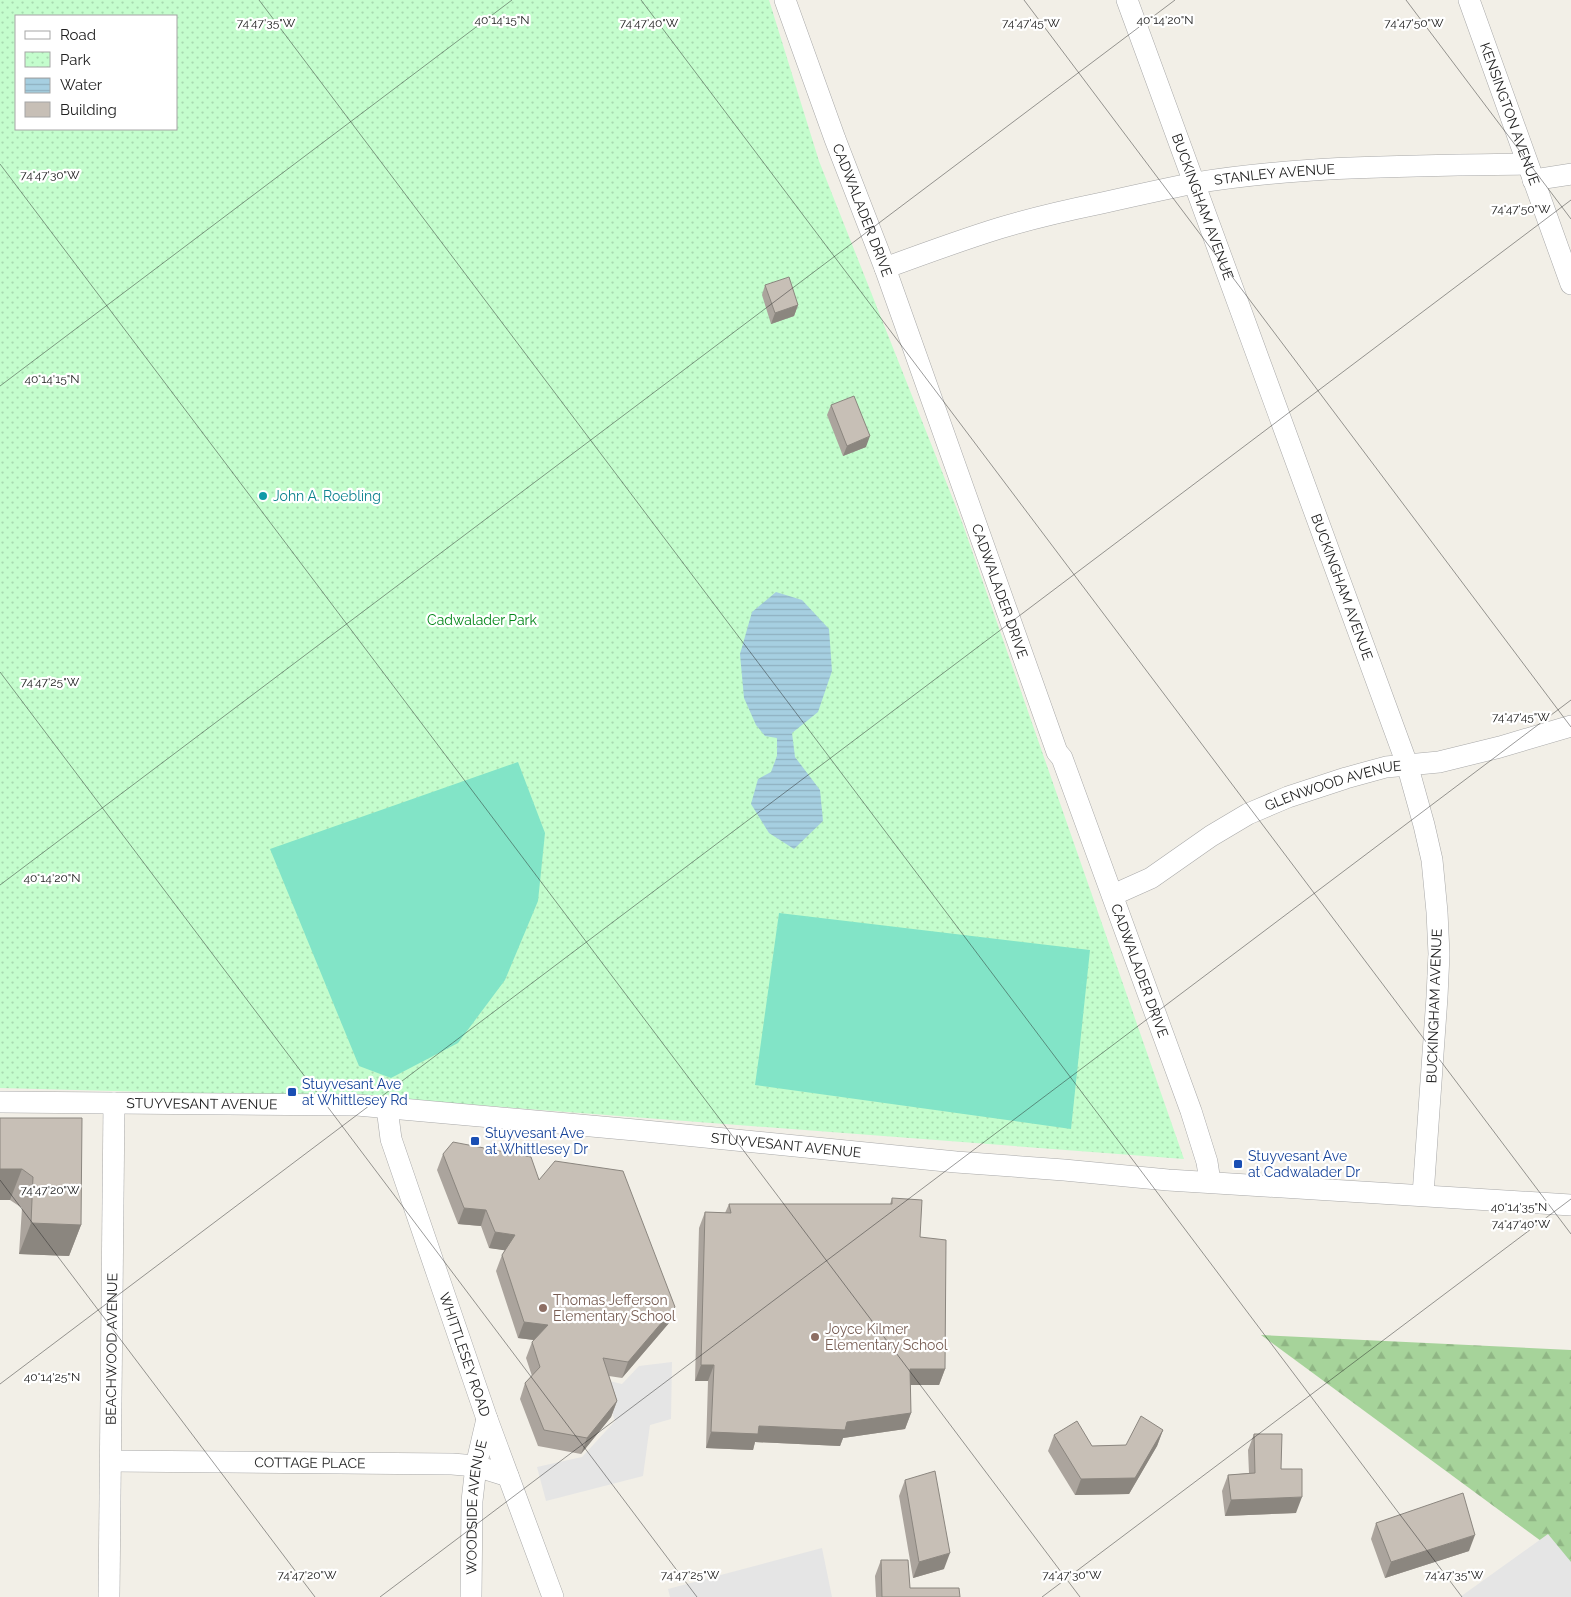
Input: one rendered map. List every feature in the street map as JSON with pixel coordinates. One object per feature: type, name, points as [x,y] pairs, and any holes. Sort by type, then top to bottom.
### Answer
[{"type":"street","name":"CADWALADER DRIVE","points":[[785,0],[835,140],[885,268],[1057,752],[1062,758],[1191,1111],[1208,1162],[1210,1182]]},
{"type":"street","name":"BUCKINGHAM AVENUE","points":[[1127,0],[1407,764],[1424,825],[1432,860],[1438,920],[1438,954],[1437,997],[1423,1196]]},
{"type":"street","name":"KENSINGTON AVENUE","points":[[1469,0],[1571,284]]},
{"type":"street","name":"STANLEY AVENUE","points":[[885,268],[1001,228],[1082,207],[1195,184],[1261,175],[1378,167],[1571,174]]},
{"type":"street","name":"GLENWOOD AVENUE","points":[[1113,895],[1151,878],[1211,836],[1248,814],[1288,797],[1386,767],[1439,762],[1500,747],[1571,726]]},
{"type":"street","name":"STUYVESANT AVENUE","points":[[0,1102],[357,1106],[645,1131],[956,1162],[1210,1182],[1571,1205]]},
{"type":"street","name":"BEACHWOOD AVENUE","points":[[109,1597],[114,1103]]},
{"type":"street","name":"WHITTLESEY ROAD","points":[[386,1108],[391,1139],[486,1419],[553,1597]]},
{"type":"street","name":"WOODSIDE AVENUE","points":[[471,1597],[472,1502],[476,1466],[486,1419]]},
{"type":"street","name":"COTTAGE PLACE","points":[[111,1461],[452,1464],[476,1466],[508,1476]]},
{"type":"green space","name":"Cadwalader Park","points":[[0,0],[769,0],[819,161],[962,522],[1184,1159],[384,1098],[0,1088]]},
{"type":"green space","points":[[518,762],[545,833],[538,901],[505,980],[458,1043],[391,1078],[359,1066],[270,849]]},
{"type":"green space","points":[[779,913],[1090,950],[1071,1129],[755,1085]]},
{"type":"green space","points":[[1261,1335],[1571,1350],[1571,1563]]},
{"type":"shaded area","points":[[672,1362],[671,1419],[650,1425],[643,1476],[546,1501],[537,1467],[582,1457],[615,1421],[601,1379],[622,1384],[639,1366]]},
{"type":"shaded area","points":[[1548,1534],[1571,1562],[1571,1597],[1460,1597]]},
{"type":"shaded area","points":[[822,1548],[832,1597],[670,1597],[668,1589]]},
{"type":"water","points":[[776,592],[802,600],[829,629],[832,671],[818,712],[792,733],[795,757],[820,790],[823,821],[794,849],[769,833],[751,804],[758,779],[771,772],[777,756],[777,738],[765,736],[756,725],[744,698],[740,654],[752,612]]},
{"type":"building","points":[[789,277],[798,305],[775,313],[765,285]]},
{"type":"building","points":[[854,396],[870,436],[847,446],[831,405]]},
{"type":"building","points":[[0,1118],[82,1118],[81,1225],[31,1223],[33,1177],[22,1169],[0,1169]]},
{"type":"building","name":"Thomas Jefferson Elementary School","points":[[453,1142],[531,1157],[539,1180],[555,1161],[623,1171],[675,1307],[628,1362],[603,1358],[617,1401],[587,1438],[544,1430],[525,1383],[540,1367],[532,1342],[548,1325],[524,1322],[502,1255],[515,1235],[495,1232],[486,1210],[464,1208],[443,1154]]},
{"type":"building","points":[[892,1198],[922,1200],[920,1237],[946,1240],[945,1369],[910,1369],[911,1413],[847,1422],[845,1430],[759,1426],[758,1434],[711,1432],[714,1365],[701,1365],[705,1212],[731,1213],[729,1204],[892,1204]]},
{"type":"building","points":[[1141,1416],[1163,1430],[1135,1478],[1081,1479],[1054,1435],[1077,1421],[1092,1446],[1126,1445]]},
{"type":"building","points":[[1254,1434],[1282,1434],[1281,1469],[1302,1469],[1302,1497],[1231,1500],[1228,1475],[1255,1473]]},
{"type":"building","points":[[935,1471],[950,1553],[919,1562],[905,1480]]},
{"type":"building","points":[[1463,1493],[1475,1535],[1391,1562],[1376,1523]]},
{"type":"building","points":[[881,1560],[908,1560],[910,1588],[959,1588],[960,1597],[882,1597]]},
{"type":"place","name":"John A. Roebling","points":[[263,496]]},
{"type":"place","name":"Stuyvesant Ave at Whittlesey Rd","points":[[292,1092]]},
{"type":"place","name":"Stuyvesant Ave at Whittlesey Dr","points":[[475,1141]]},
{"type":"place","name":"Stuyvesant Ave at Cadwalader Dr","points":[[1238,1164]]},
{"type":"place","name":"Thomas Jefferson Elementary School","points":[[543,1308]]},
{"type":"place","name":"Joyce Kilmer Elementary School","points":[[815,1337]]}]
